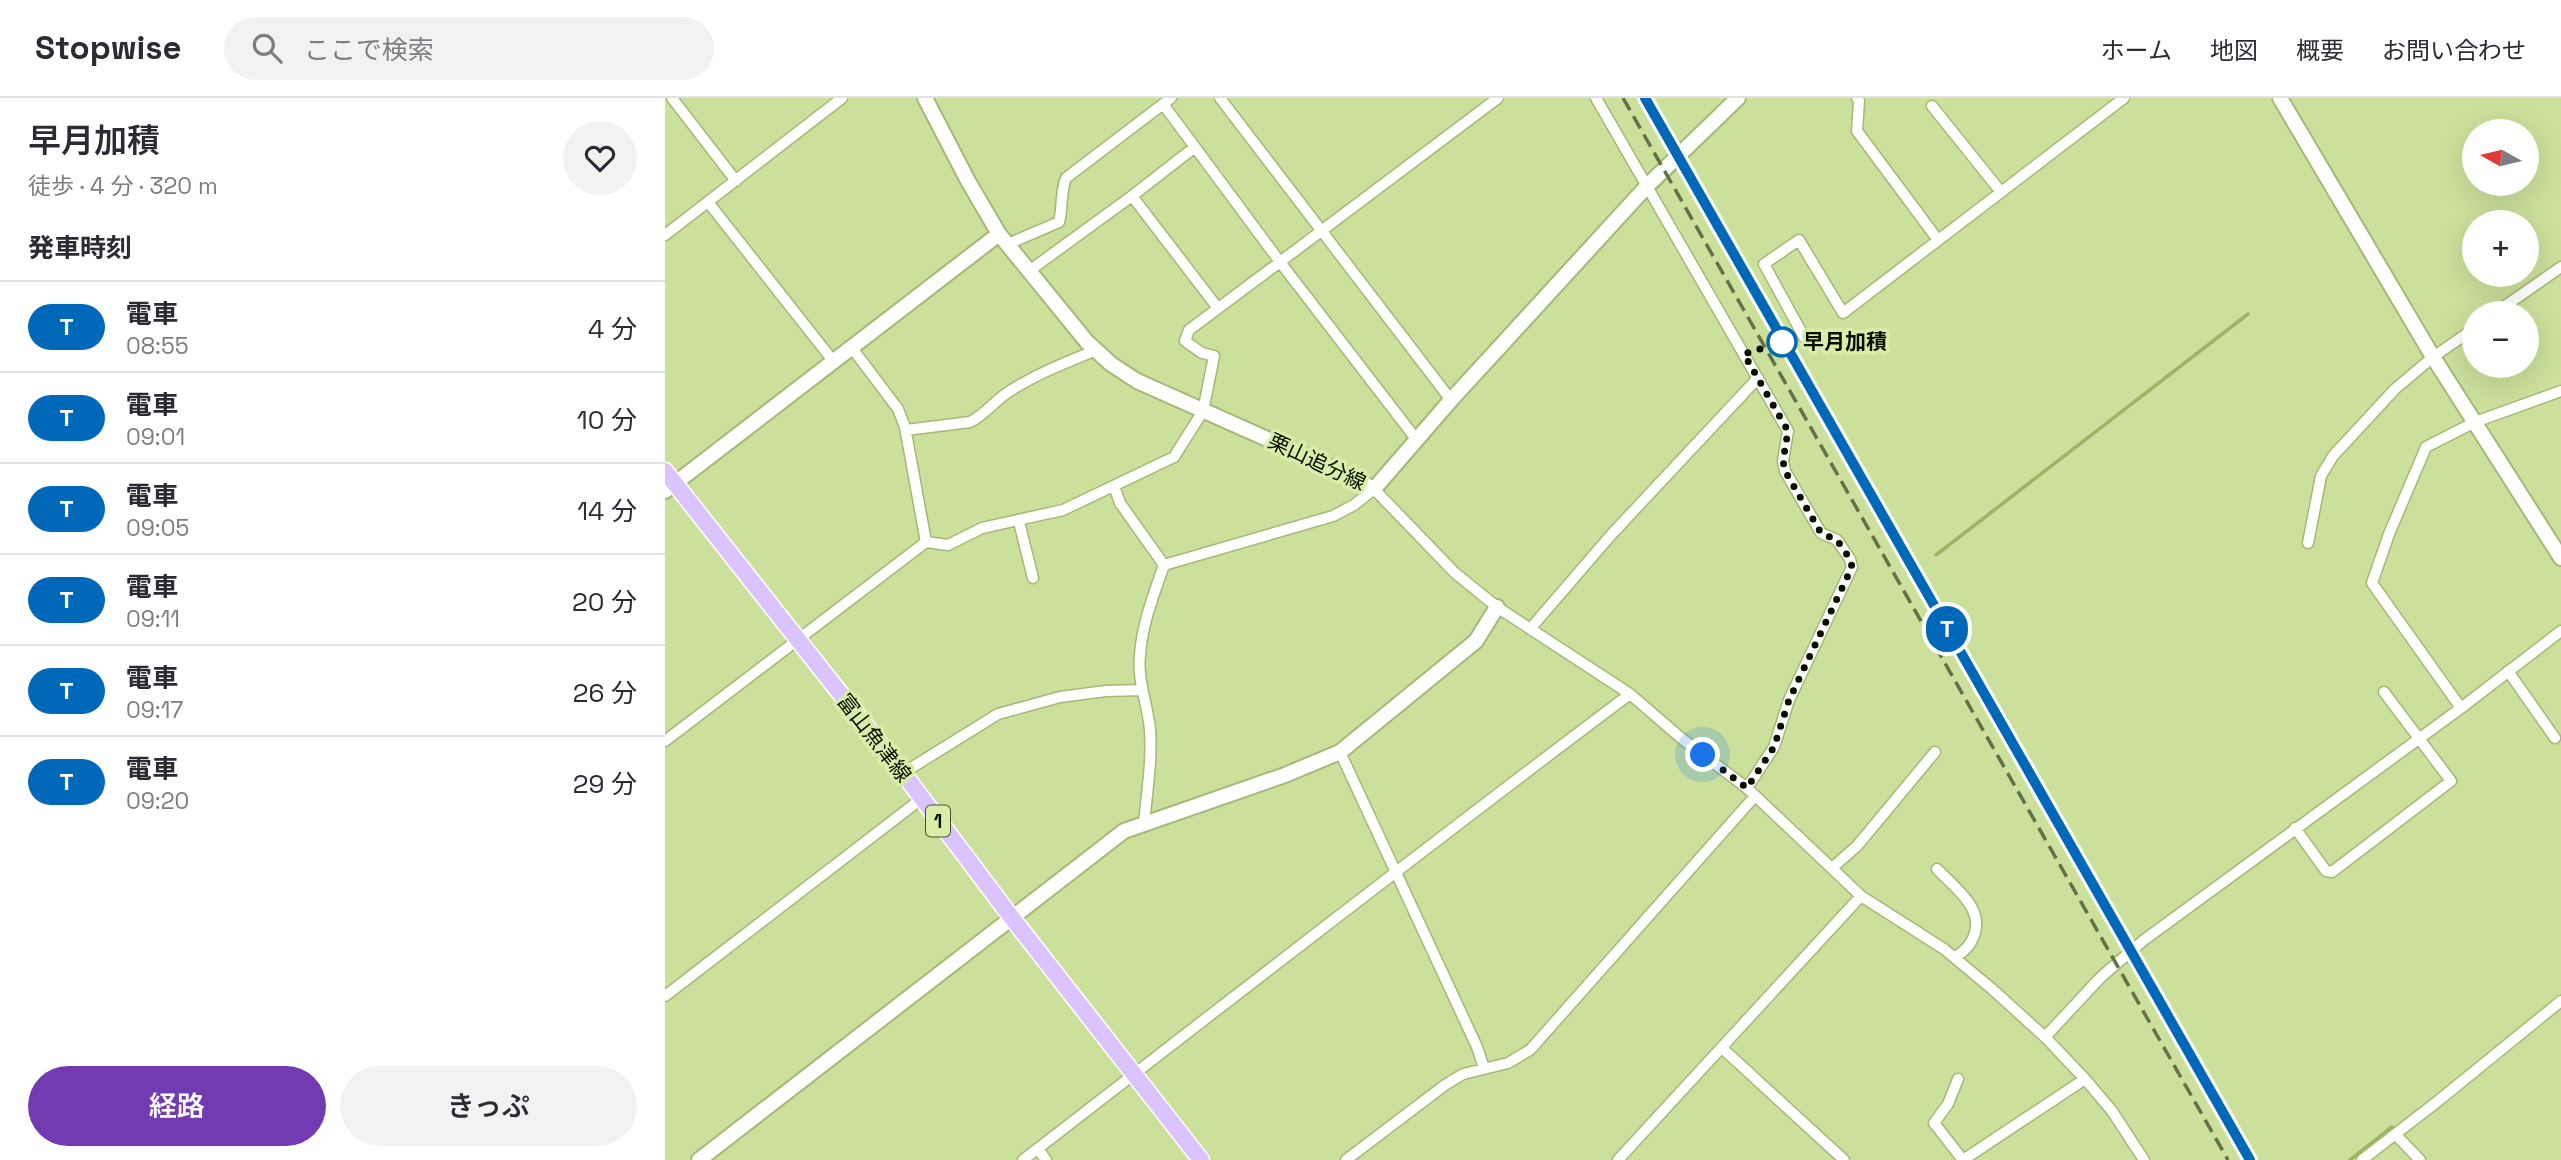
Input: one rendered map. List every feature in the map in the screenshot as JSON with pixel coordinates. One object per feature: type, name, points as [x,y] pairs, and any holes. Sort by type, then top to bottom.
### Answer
[{"type":"main road","name":"富山魚津線","points":[[668,482],[903,773],[1012,918],[1201,1160]]},
{"type":"street","points":[[671,98],[736,181]]},
{"type":"street","points":[[665,235],[842,98]]},
{"type":"street","name":"栗山追分線","points":[[925,98],[968,181],[1003,239],[1096,350],[1111,364],[1137,381],[1374,489],[1451,400],[1647,185],[1738,98]]},
{"type":"street","points":[[1220,98],[1451,400]]},
{"type":"street","points":[[665,741],[926,541],[947,545],[982,528],[1019,522],[1063,510],[1174,457],[1203,411],[1214,356],[1202,353],[1185,341],[1189,330],[1498,98]]},
{"type":"street","points":[[1346,1160],[1464,1074],[1508,1063],[1530,1050],[1751,792],[1774,747],[1789,700],[1852,567],[1850,559],[1837,540],[1821,533],[1785,471],[1783,461],[1788,431],[1596,98]]},
{"type":"street","points":[[1857,98],[1857,131],[1938,240]]},
{"type":"street","points":[[1808,339],[1804,337],[1764,264],[1799,240],[1843,313],[2124,98]]},
{"type":"street","points":[[2280,98],[2433,357],[2561,558]]},
{"type":"street","points":[[668,482],[1003,239],[1059,222],[1060,192],[1066,178],[1167,101],[1195,147],[1416,439]]},
{"type":"street","points":[[1932,106],[2001,192]]},
{"type":"street","points":[[1030,271],[1195,147]]},
{"type":"street","points":[[1132,196],[1217,307]]},
{"type":"street","points":[[708,202],[835,362]]},
{"type":"street","points":[[2512,301],[2561,267]]},
{"type":"street","points":[[2308,543],[2321,476],[2333,456],[2395,389],[2462,337]]},
{"type":"street","points":[[852,348],[898,409],[906,430],[926,541]]},
{"type":"street","points":[[906,430],[970,422],[1009,391],[1096,350]]},
{"type":"street","points":[[1530,629],[1611,535],[1758,378]]},
{"type":"street","points":[[2461,708],[2372,583],[2389,534],[2426,447],[2475,422],[2561,391]]},
{"type":"street","points":[[1114,486],[1120,503],[1164,565]]},
{"type":"street","points":[[1164,565],[1333,516],[1354,505],[1374,489],[1455,573],[1497,607],[1630,694],[1751,792],[1861,895],[1955,958],[2045,1037],[2085,1079],[2112,1111],[2144,1160]]},
{"type":"street","points":[[1019,522],[1033,578]]},
{"type":"street","points":[[1144,823],[1150,769],[1150,727],[1141,690],[1140,655],[1149,608],[1164,565]]},
{"type":"street","points":[[699,1160],[1124,831],[1285,775],[1340,752],[1476,641],[1497,607]]},
{"type":"street","points":[[2045,1037],[2101,977],[2144,940],[2461,708],[2561,631]]},
{"type":"street","points":[[2508,671],[2555,738]]},
{"type":"street","points":[[903,773],[998,713],[1060,697],[1141,690]]},
{"type":"street","points":[[2295,828],[2326,871],[2332,872],[2451,781],[2385,692]]},
{"type":"street","points":[[1023,1160],[1395,870],[1630,694]]},
{"type":"street","points":[[1340,752],[1477,1047],[1484,1068]]},
{"type":"street","points":[[1832,868],[1857,846],[1935,752]]},
{"type":"street","points":[[665,996],[921,799]]},
{"type":"street","points":[[1937,869],[1974,907],[1977,920],[1971,943],[1955,958]]},
{"type":"street","points":[[1618,1160],[1861,895]]},
{"type":"street","points":[[2362,1160],[2561,1000]]},
{"type":"street","points":[[1721,1048],[1844,1160]]},
{"type":"street","points":[[1958,1079],[1948,1104],[1934,1123],[1963,1160],[2085,1079]]},
{"type":"street","points":[[2396,1135],[2420,1160]]},
{"type":"street","points":[[1038,1149],[1047,1160]]},
{"type":"waterway","points":[[1646,198],[1709,135]]},
{"type":"waterway","points":[[1936,555],[2248,314]]},
{"type":"waterway","points":[[2350,1160],[2392,1127]]},
{"type":"railway","points":[[1623,98],[2228,1160]]},
{"type":"railway","points":[[1645,98],[2250,1160]]},
{"type":"train","name":"T","points":[[1645,98],[2063,836],[2250,1160]]},
{"type":"place","name":"早月加積","points":[[1782,342]]},
{"type":"route","points":[[1703,755],[1747,788],[1774,747],[1789,700],[1852,567],[1850,559],[1837,540],[1821,533],[1785,471],[1783,461],[1788,431],[1744,354],[1782,342]]}]
